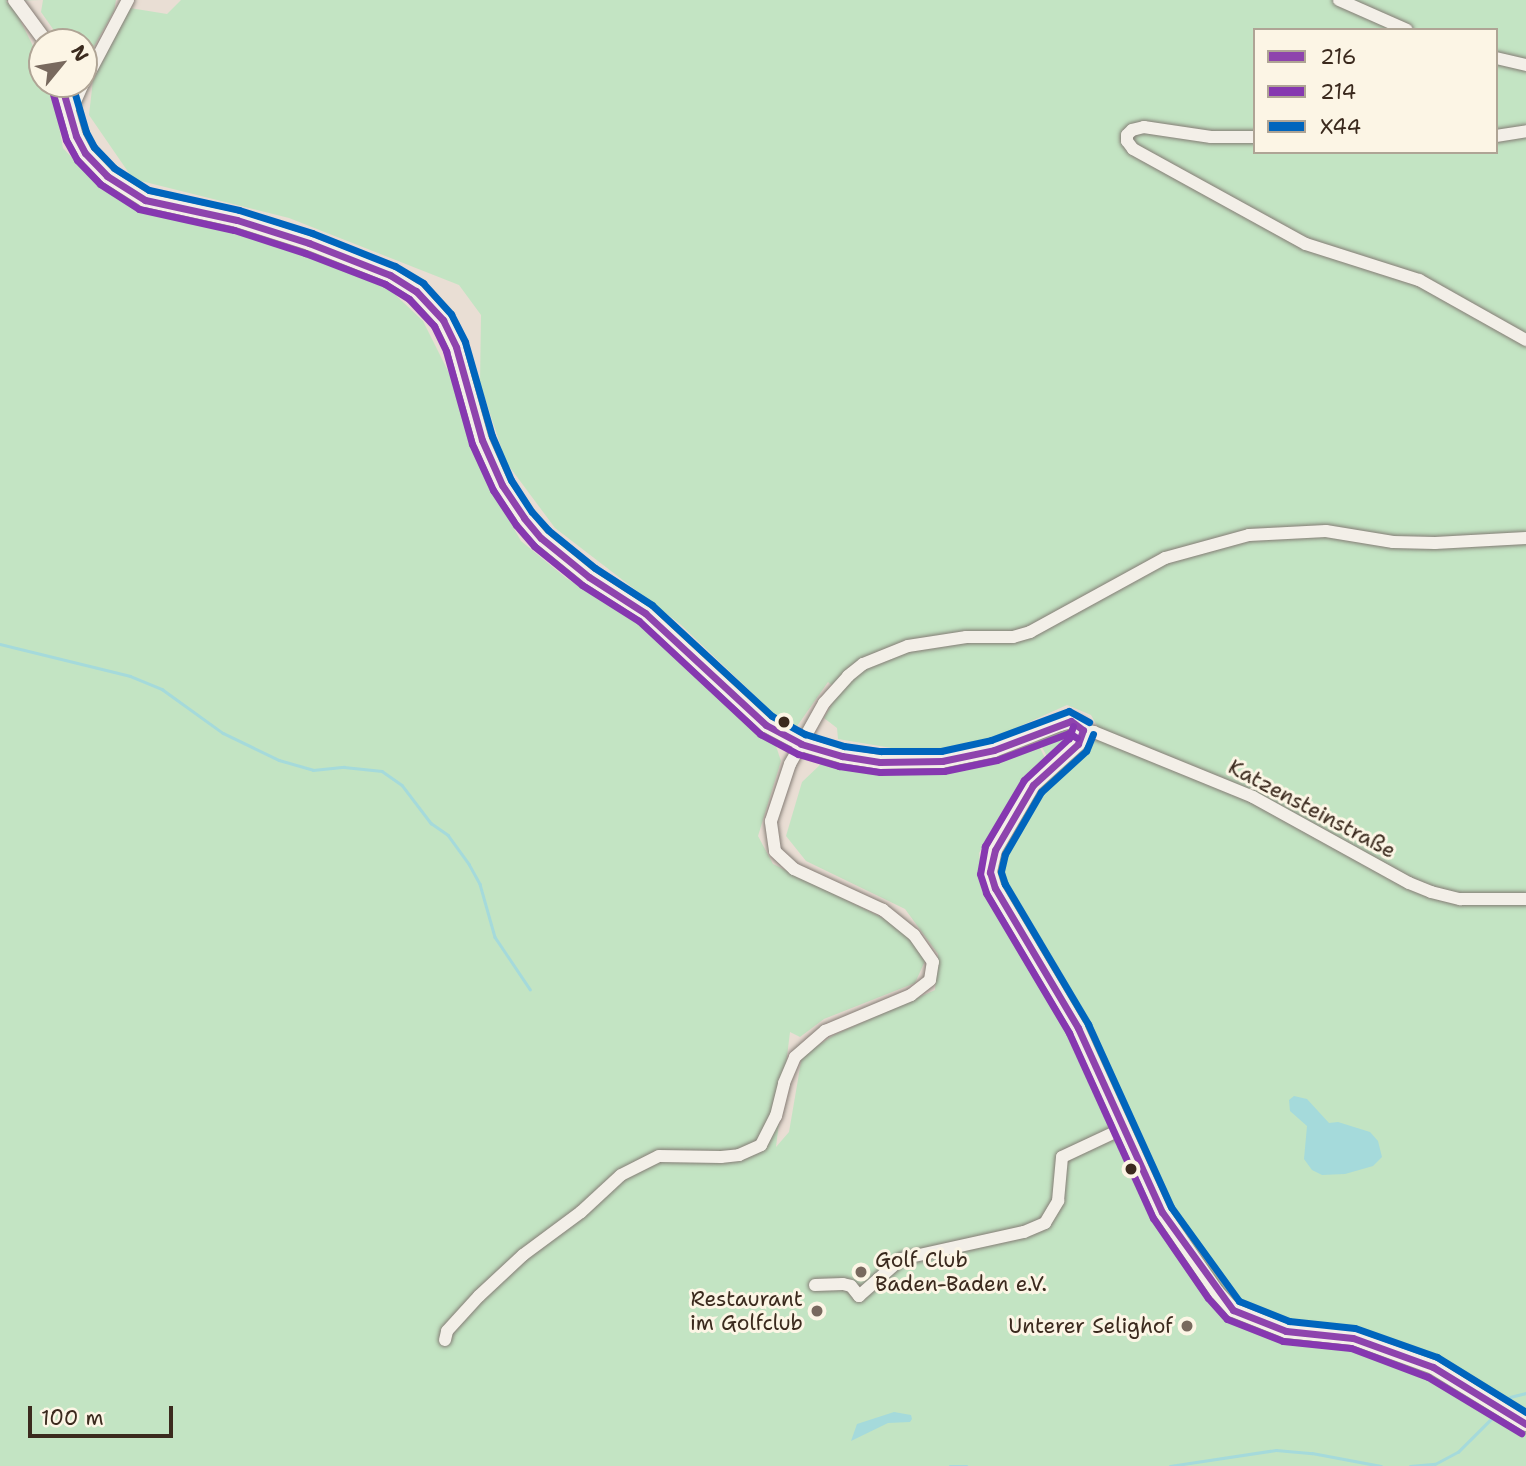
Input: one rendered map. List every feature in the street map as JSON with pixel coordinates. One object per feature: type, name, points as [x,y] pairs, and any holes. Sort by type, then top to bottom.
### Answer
[{"type":"main road","points":[[16,0],[36,28]]},
{"type":"main road","points":[[65,98],[76,136],[95,166],[145,200],[237,220],[309,243],[390,275],[416,291],[443,320],[456,347],[482,440],[502,485],[541,538],[589,577],[645,613],[765,725],[801,744],[842,756],[880,762],[942,761],[994,750],[1060,724],[1077,723],[1083,730],[1078,744],[1033,785],[995,850],[990,872],[995,888],[1078,1028],[1162,1212],[1217,1292],[1233,1310],[1286,1331],[1353,1338],[1433,1367],[1526,1424]]},
{"type":"street","points":[[98,57],[128,0]]},
{"type":"street","points":[[1339,0],[1402,28]]},
{"type":"street","points":[[1498,58],[1526,65]]},
{"type":"street","points":[[67,107],[74,104],[77,98]]},
{"type":"street","points":[[1253,137],[1211,137],[1144,127],[1132,130],[1127,135],[1127,141],[1133,149],[1307,244],[1419,280],[1526,340]]},
{"type":"street","points":[[1498,136],[1526,131]]},
{"type":"street","points":[[445,1340],[447,1331],[479,1296],[523,1255],[581,1212],[621,1175],[659,1156],[722,1157],[739,1155],[761,1145],[776,1115],[784,1083],[795,1057],[825,1031],[911,995],[930,980],[933,962],[914,935],[883,910],[794,869],[775,851],[771,821],[790,764],[836,689],[863,664],[908,646],[966,637],[1013,637],[1030,632],[1165,558],[1249,535],[1298,531],[1436,543],[1526,538]]},
{"type":"street","name":"Katzensteinstraße","points":[[1083,730],[1094,732],[1253,797],[1431,892],[1460,899],[1526,899]]},
{"type":"street","points":[[815,1285],[851,1286],[859,1296],[901,1259],[1024,1232],[1045,1223],[1058,1201],[1062,1157],[1124,1128]]},
{"type":"green space","points":[[0,0],[5,0],[15,10],[28,36],[28,98],[54,98],[63,148],[102,190],[171,216],[260,235],[385,285],[423,321],[451,377],[483,474],[521,541],[566,578],[654,633],[747,724],[776,746],[781,761],[758,836],[773,864],[887,920],[913,941],[925,961],[915,983],[824,1019],[800,1037],[790,1032],[776,1147],[789,1132],[802,1056],[834,1035],[935,990],[938,954],[905,909],[806,861],[786,836],[802,782],[822,763],[909,774],[1039,746],[1046,760],[1018,791],[979,853],[983,888],[1052,997],[1105,1109],[1121,1108],[1057,979],[1001,884],[999,871],[1001,856],[1047,779],[1099,738],[1091,715],[1067,705],[978,745],[921,753],[838,739],[837,728],[824,718],[839,691],[828,682],[795,729],[789,728],[680,624],[555,528],[506,462],[480,383],[481,315],[459,285],[289,218],[133,179],[89,115],[91,98],[98,98],[98,70],[130,8],[167,14],[181,0],[1526,0],[1526,1466],[0,1466]]},
{"type":"green space","points":[[43,0],[116,0],[114,11],[98,39],[98,28],[52,28],[41,12]]},
{"type":"green space","points":[[1070,731],[1072,741],[1049,760],[1038,740]]},
{"type":"water","points":[[1294,1096],[1307,1099],[1329,1123],[1338,1122],[1370,1132],[1378,1141],[1382,1157],[1373,1166],[1345,1174],[1322,1175],[1312,1170],[1304,1159],[1307,1126],[1290,1111],[1289,1100]]},
{"type":"water","points":[[894,1412],[911,1415],[912,1419],[910,1422],[888,1423],[851,1441],[857,1424]]},
{"type":"waterway","points":[[0,644],[130,676],[162,689],[223,733],[279,760],[313,770],[344,767],[382,771],[402,785],[431,823],[448,835],[469,864],[480,884],[495,937],[530,989]]},
{"type":"waterway","points":[[1510,1397],[1526,1393]]},
{"type":"waterway","points":[[1410,1466],[1435,1464],[1458,1452],[1492,1418]]},
{"type":"waterway","points":[[1170,1466],[1276,1450],[1312,1453],[1381,1466]]},
{"type":"waterway","points":[[950,1466],[967,1466]]},
{"type":"transit line","name":"214","points":[[54,98],[66,140],[77,160],[100,184],[139,209],[234,230],[305,253],[385,284],[409,299],[434,326],[446,351],[472,444],[493,490],[516,525],[534,546],[582,585],[639,621],[760,734],[798,754],[839,766],[880,772],[944,771],[997,760],[1069,733],[1077,738]]},
{"type":"transit line","name":"216","points":[[65,98],[76,136],[85,153],[107,176],[145,200],[237,220],[309,243],[390,275],[416,291],[443,320],[456,347],[482,440],[502,485],[524,518],[541,538],[589,577],[645,613],[766,725],[801,744],[842,756],[880,762],[942,761],[994,750],[1071,721],[1083,730]]},
{"type":"transit line","name":"X44","points":[[76,98],[86,132],[94,147],[114,168],[149,190],[239,210],[312,233],[395,266],[423,283],[451,314],[465,342],[492,436],[511,480],[532,512],[548,530],[595,568],[652,605],[772,716],[805,734],[844,746],[881,751],[941,751],[991,740],[1069,711],[1089,722]]},
{"type":"transit line","name":"214","points":[[1073,726],[1069,738],[1024,780],[985,846],[980,874],[986,893],[1069,1033],[1153,1218],[1208,1298],[1227,1319],[1283,1341],[1351,1348],[1428,1377],[1521,1433]]},
{"type":"transit line","name":"216","points":[[1083,730],[1078,744],[1033,785],[995,850],[990,872],[995,888],[1078,1028],[1162,1212],[1233,1310],[1286,1331],[1353,1338],[1433,1367],[1526,1424]]},
{"type":"transit line","name":"X44","points":[[1093,734],[1086,751],[1041,792],[1005,854],[1001,872],[1005,884],[1088,1024],[1171,1207],[1239,1301],[1289,1321],[1355,1328],[1437,1357],[1526,1412]]},
{"type":"place","name":"Golf Club Baden-Baden e.V.","points":[[861,1272]]},
{"type":"place","name":"Restaurant im Golfclub","points":[[817,1311]]},
{"type":"place","name":"Unterer Selighof","points":[[1187,1326]]}]
